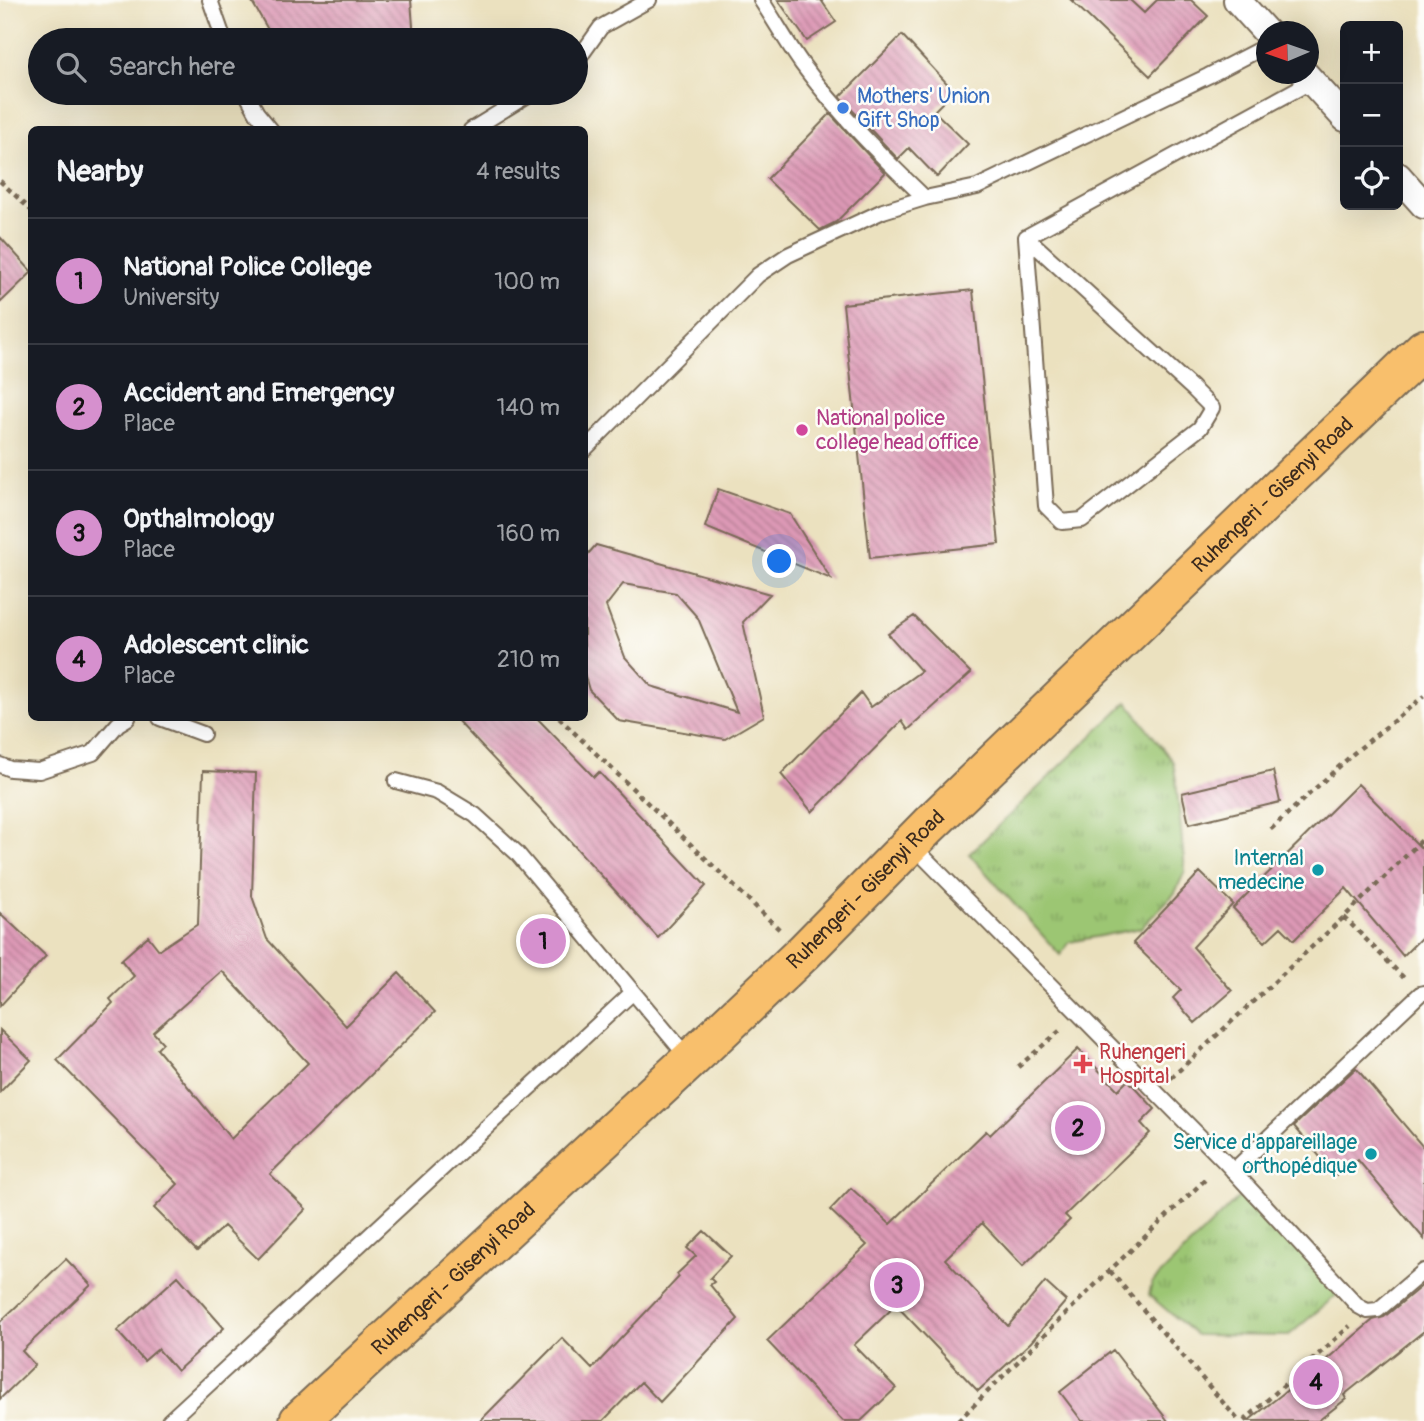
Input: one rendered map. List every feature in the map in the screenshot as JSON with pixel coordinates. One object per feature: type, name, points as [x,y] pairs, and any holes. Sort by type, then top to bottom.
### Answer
[{"type":"highway","name":"Ruhengeri - Gisenyi Road","points":[[299,1421],[804,952],[911,844],[1424,349]]},
{"type":"street","points":[[1237,0],[1256,21]]},
{"type":"street","points":[[1314,84],[1340,112]]},
{"type":"street","points":[[1403,182],[1424,205]]},
{"type":"lane","points":[[210,0],[220,28]]},
{"type":"lane","points":[[588,45],[601,27],[649,0]]},
{"type":"lane","points":[[761,0],[817,83],[879,155],[925,198]]},
{"type":"lane","points":[[588,446],[758,275],[788,255],[883,211],[925,198],[977,187],[1256,51]]},
{"type":"lane","points":[[1026,237],[1296,84]]},
{"type":"lane","points":[[253,105],[268,126]]},
{"type":"lane","points":[[477,126],[512,105]]},
{"type":"lane","points":[[1026,237],[1212,408],[1200,428],[1082,520],[1062,522],[1046,506],[1026,237]]},
{"type":"lane","points":[[0,765],[10,769],[38,771],[93,753],[123,721]]},
{"type":"lane","points":[[168,721],[203,734]]},
{"type":"lane","points":[[396,781],[437,792],[475,815],[517,853],[690,1060]]},
{"type":"lane","points":[[911,844],[1229,1166],[1358,1306],[1367,1311],[1378,1310],[1424,1271]]},
{"type":"lane","points":[[169,1421],[633,992]]},
{"type":"lane","points":[[1229,1166],[1422,994]]},
{"type":"path","points":[[0,181],[28,207]]},
{"type":"path","points":[[1271,829],[1354,753],[1424,696]]},
{"type":"path","points":[[562,721],[804,952]]},
{"type":"path","points":[[1171,1078],[1344,917],[1424,838]]},
{"type":"path","points":[[1344,917],[1422,994]]},
{"type":"path","points":[[1018,1067],[1079,1014]]},
{"type":"path","points":[[958,1421],[1110,1271],[1229,1166]]},
{"type":"path","points":[[1110,1271],[1242,1421],[1367,1311]]},
{"type":"green space","points":[[1127,702],[1173,762],[1185,871],[1175,893],[1141,928],[1070,942],[1060,955],[969,854]]},
{"type":"green space","points":[[1247,1189],[1339,1293],[1288,1336],[1196,1335],[1149,1295],[1152,1283]]},
{"type":"building","points":[[251,0],[411,0],[413,28],[267,28]]},
{"type":"building","points":[[778,0],[821,0],[836,22],[807,41]]},
{"type":"building","points":[[1071,0],[1130,0],[1144,13],[1157,0],[1191,0],[1208,16],[1150,76]]},
{"type":"building","points":[[902,35],[954,91],[934,111],[968,144],[937,177],[909,148],[898,159],[840,97]]},
{"type":"building","points":[[830,114],[885,173],[836,222],[820,230],[767,179]]},
{"type":"building","points":[[0,237],[28,268],[28,276],[0,303]]},
{"type":"building","points":[[973,290],[999,544],[870,558],[843,304]]},
{"type":"building","points":[[718,489],[790,514],[831,579],[705,527]]},
{"type":"building","points":[[596,545],[770,594],[743,622],[764,716],[725,739],[619,721],[589,690],[588,554]],"holes":[[[623,584],[676,593],[698,618],[737,712],[651,686],[625,657],[606,606]]]},
{"type":"building","points":[[914,616],[971,673],[908,730],[902,721],[812,812],[781,774],[861,693],[871,707],[921,671],[888,634]]},
{"type":"building","points":[[458,721],[540,721],[594,777],[599,772],[706,886],[658,938]]},
{"type":"building","points":[[203,771],[256,773],[252,896],[267,939],[346,1026],[399,973],[435,1012],[270,1174],[306,1209],[258,1259],[224,1226],[197,1251],[154,1208],[178,1184],[57,1060],[113,1003],[110,999],[134,976],[121,960],[148,936],[159,950],[198,924]],"holes":[[[222,971],[308,1063],[231,1139],[157,1049],[163,1043],[153,1032]]]},
{"type":"building","points":[[1273,771],[1280,802],[1189,824],[1182,793]]},
{"type":"building","name":"Internal medecine","points":[[1358,784],[1424,851],[1424,935],[1403,956],[1346,888],[1294,940],[1281,927],[1265,942],[1233,908]]},
{"type":"building","points":[[1200,872],[1233,904],[1193,947],[1232,991],[1195,1023],[1173,998],[1181,990],[1133,943]]},
{"type":"building","points":[[0,913],[46,956],[0,1006]]},
{"type":"building","points":[[0,1030],[31,1060],[0,1092]]},
{"type":"building","points":[[1078,1049],[1118,1090],[1128,1080],[1155,1109],[1141,1123],[1150,1133],[1065,1215],[1070,1220],[1023,1266],[982,1223],[945,1259],[1008,1326],[1045,1282],[1066,1301],[1031,1342],[978,1391],[896,1305],[854,1345],[896,1388],[861,1421],[843,1421],[767,1341],[867,1245],[830,1210],[851,1188],[890,1224],[986,1131],[990,1135]]},
{"type":"building","name":"Service d'appareillage orthopédique","points":[[1356,1068],[1424,1148],[1424,1239],[1358,1160],[1336,1176],[1294,1126]]},
{"type":"building","points":[[704,1231],[731,1256],[710,1278],[714,1282],[710,1285],[738,1319],[660,1402],[641,1382],[603,1421],[480,1421],[562,1338],[592,1369],[679,1277],[677,1274],[696,1256],[687,1248]]},
{"type":"building","points":[[66,1259],[91,1285],[22,1351],[35,1365],[0,1399],[0,1322]]},
{"type":"building","points":[[178,1276],[224,1328],[177,1371],[158,1349],[144,1361],[117,1331]]},
{"type":"building","points":[[1424,1284],[1424,1331],[1344,1395],[1346,1399],[1318,1421],[1248,1421],[1373,1320],[1384,1317]]},
{"type":"building","points":[[1113,1350],[1168,1421],[1082,1421],[1060,1392]]},
{"type":"place","name":"Mothers' Union Gift Shop","points":[[843,108]]},
{"type":"place","name":"National police college head office","points":[[802,430]]},
{"type":"place","name":"Internal medecine","points":[[1318,870]]},
{"type":"place","name":"National Police College","points":[[543,941]]},
{"type":"place","name":"Ruhengeri Hospital","points":[[1083,1064]]},
{"type":"place","name":"Accident and Emergency","points":[[1078,1128]]},
{"type":"place","name":"Service d'appareillage orthopédique","points":[[1371,1154]]},
{"type":"place","name":"Opthalmology","points":[[897,1285]]},
{"type":"place","name":"Adolescent clinic","points":[[1316,1382]]}]
